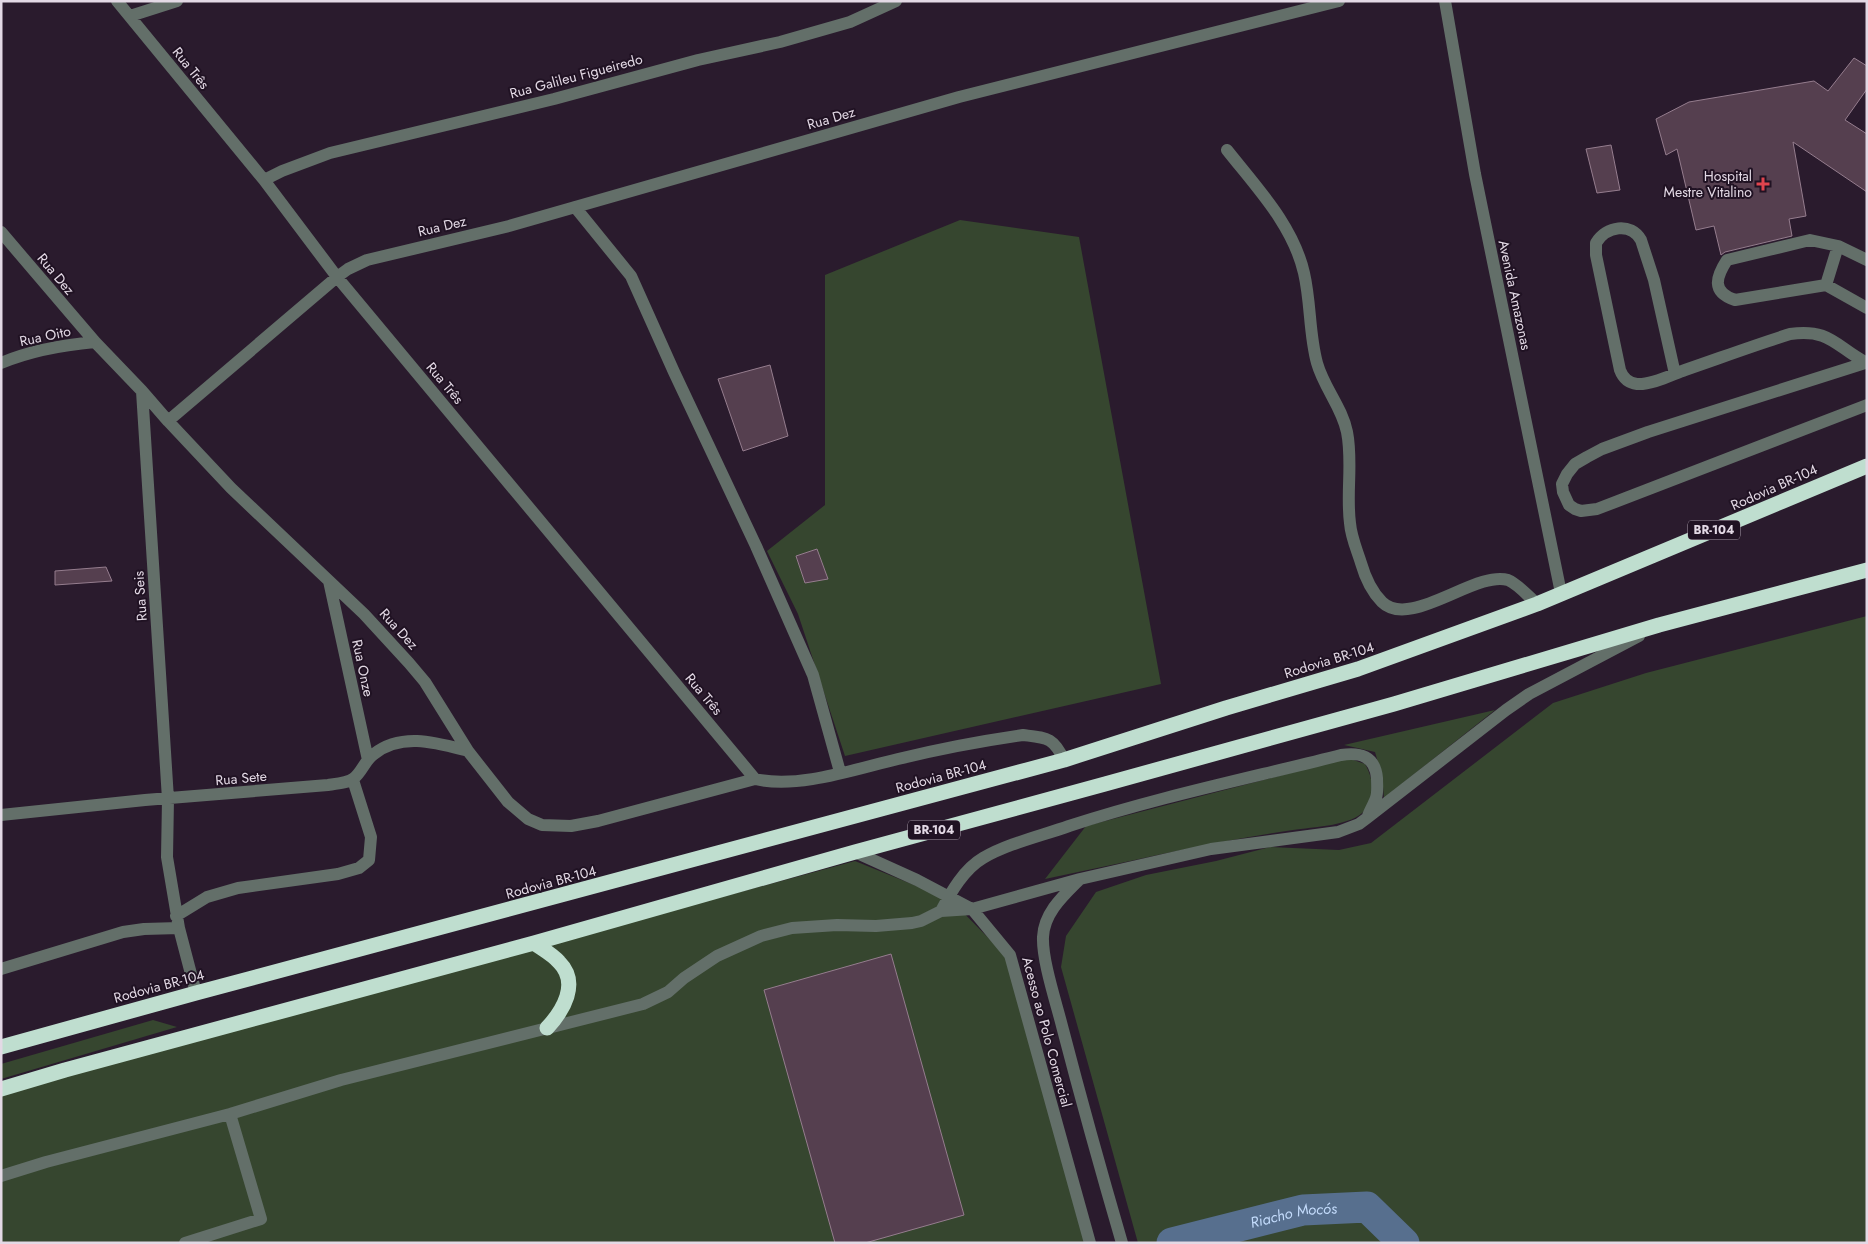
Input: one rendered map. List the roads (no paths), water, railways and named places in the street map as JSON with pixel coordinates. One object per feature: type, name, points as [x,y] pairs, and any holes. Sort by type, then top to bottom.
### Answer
[{"type":"highway","name":"Rodovia BR-104","points":[[1,1047],[1064,760],[1226,708],[1358,669],[1537,604],[1867,466]]},
{"type":"highway","name":"BR-104","points":[[1,1090],[74,1067],[534,943],[854,852],[1384,706],[1659,625],[1867,570]]},
{"type":"highway","points":[[534,943],[565,969],[569,987],[563,1009],[547,1028]]},
{"type":"street","name":"Rua Três","points":[[117,1],[264,180],[337,277],[755,779]]},
{"type":"street","points":[[130,16],[177,1]]},
{"type":"street","name":"Rua Galileu Figueiredo","points":[[264,180],[282,171],[330,153],[554,98],[698,60],[780,42],[850,22],[896,1]]},
{"type":"street","name":"Rua Dez","points":[[168,421],[337,277],[348,269],[367,260],[575,208],[959,97],[1339,1]]},
{"type":"street","name":"Avenida Amazonas","points":[[1445,1],[1475,174],[1561,594]]},
{"type":"street","points":[[1227,150],[1284,224],[1300,256],[1305,274],[1317,363],[1343,417],[1350,447],[1350,523],[1352,537],[1362,567],[1375,593],[1386,606],[1400,610],[1419,606],[1491,580],[1507,580],[1537,604]]},
{"type":"street","points":[[575,208],[631,276],[756,546],[813,675],[840,772]]},
{"type":"street","points":[[1675,374],[1654,280],[1641,240],[1638,235],[1629,229],[1622,228],[1606,232],[1596,243],[1596,255],[1622,375],[1629,382],[1640,384],[1675,374],[1800,332],[1820,334],[1833,340],[1866,363]]},
{"type":"street","name":"Rua Dez","points":[[1,232],[95,342],[231,488],[364,614],[415,669],[447,715],[468,751],[508,802],[528,819],[542,825],[571,826],[598,821],[755,779]]},
{"type":"street","points":[[1867,260],[1838,246],[1810,240],[1734,257],[1727,260],[1717,278],[1718,287],[1735,300],[1826,285],[1867,308],[1867,298]]},
{"type":"street","points":[[1826,285],[1838,246]]},
{"type":"street","name":"Rua Oito","points":[[1,363],[40,349],[95,342]]},
{"type":"street","points":[[1866,363],[1648,432],[1602,449],[1575,464],[1563,480],[1563,492],[1567,502],[1576,509],[1581,511],[1597,509],[1867,404]]},
{"type":"street","name":"Rua Seis","points":[[142,391],[168,799],[167,857],[178,922],[196,993]]},
{"type":"street","points":[[1845,474],[1867,459]]},
{"type":"street","name":"Rua Onze","points":[[329,581],[368,760]]},
{"type":"street","points":[[1,1176],[46,1162],[230,1114],[341,1080],[636,1006],[659,998],[717,956],[761,936],[792,928],[837,925],[900,925],[921,921],[941,911],[972,909],[1080,879],[1211,848],[1338,832],[1367,818],[1529,694],[1659,625]]},
{"type":"street","points":[[755,779],[768,782],[792,782],[904,757],[1023,735],[1040,737],[1053,742],[1058,746],[1064,760]]},
{"type":"street","points":[[1,969],[123,932],[178,922],[207,897],[238,888],[338,874],[359,868],[369,860],[371,836],[353,780],[373,754],[393,744],[418,740],[468,751]]},
{"type":"street","points":[[941,911],[949,896],[976,863],[983,858],[1018,843],[1127,809],[1341,755],[1360,754],[1373,763],[1376,770],[1376,798],[1367,818]]},
{"type":"street","name":"Rua Sete","points":[[1,815],[328,785],[353,780]]},
{"type":"street","name":"Acesso ao Polo Comercial","points":[[854,852],[949,896],[972,909],[1010,955],[1090,1243]]},
{"type":"street","name":"Acesso ao Polo Comercial","points":[[1080,879],[1058,902],[1047,919],[1043,936],[1049,974],[1080,1096],[1122,1243]]},
{"type":"street","points":[[185,1243],[260,1219],[230,1114]]},
{"type":"waterway","name":"Riacho Mocós","points":[[1172,1243],[1303,1210],[1367,1207],[1404,1243]]},
{"type":"place","name":"Hospital Mestre Vitalino","points":[[1763,184]]}]
